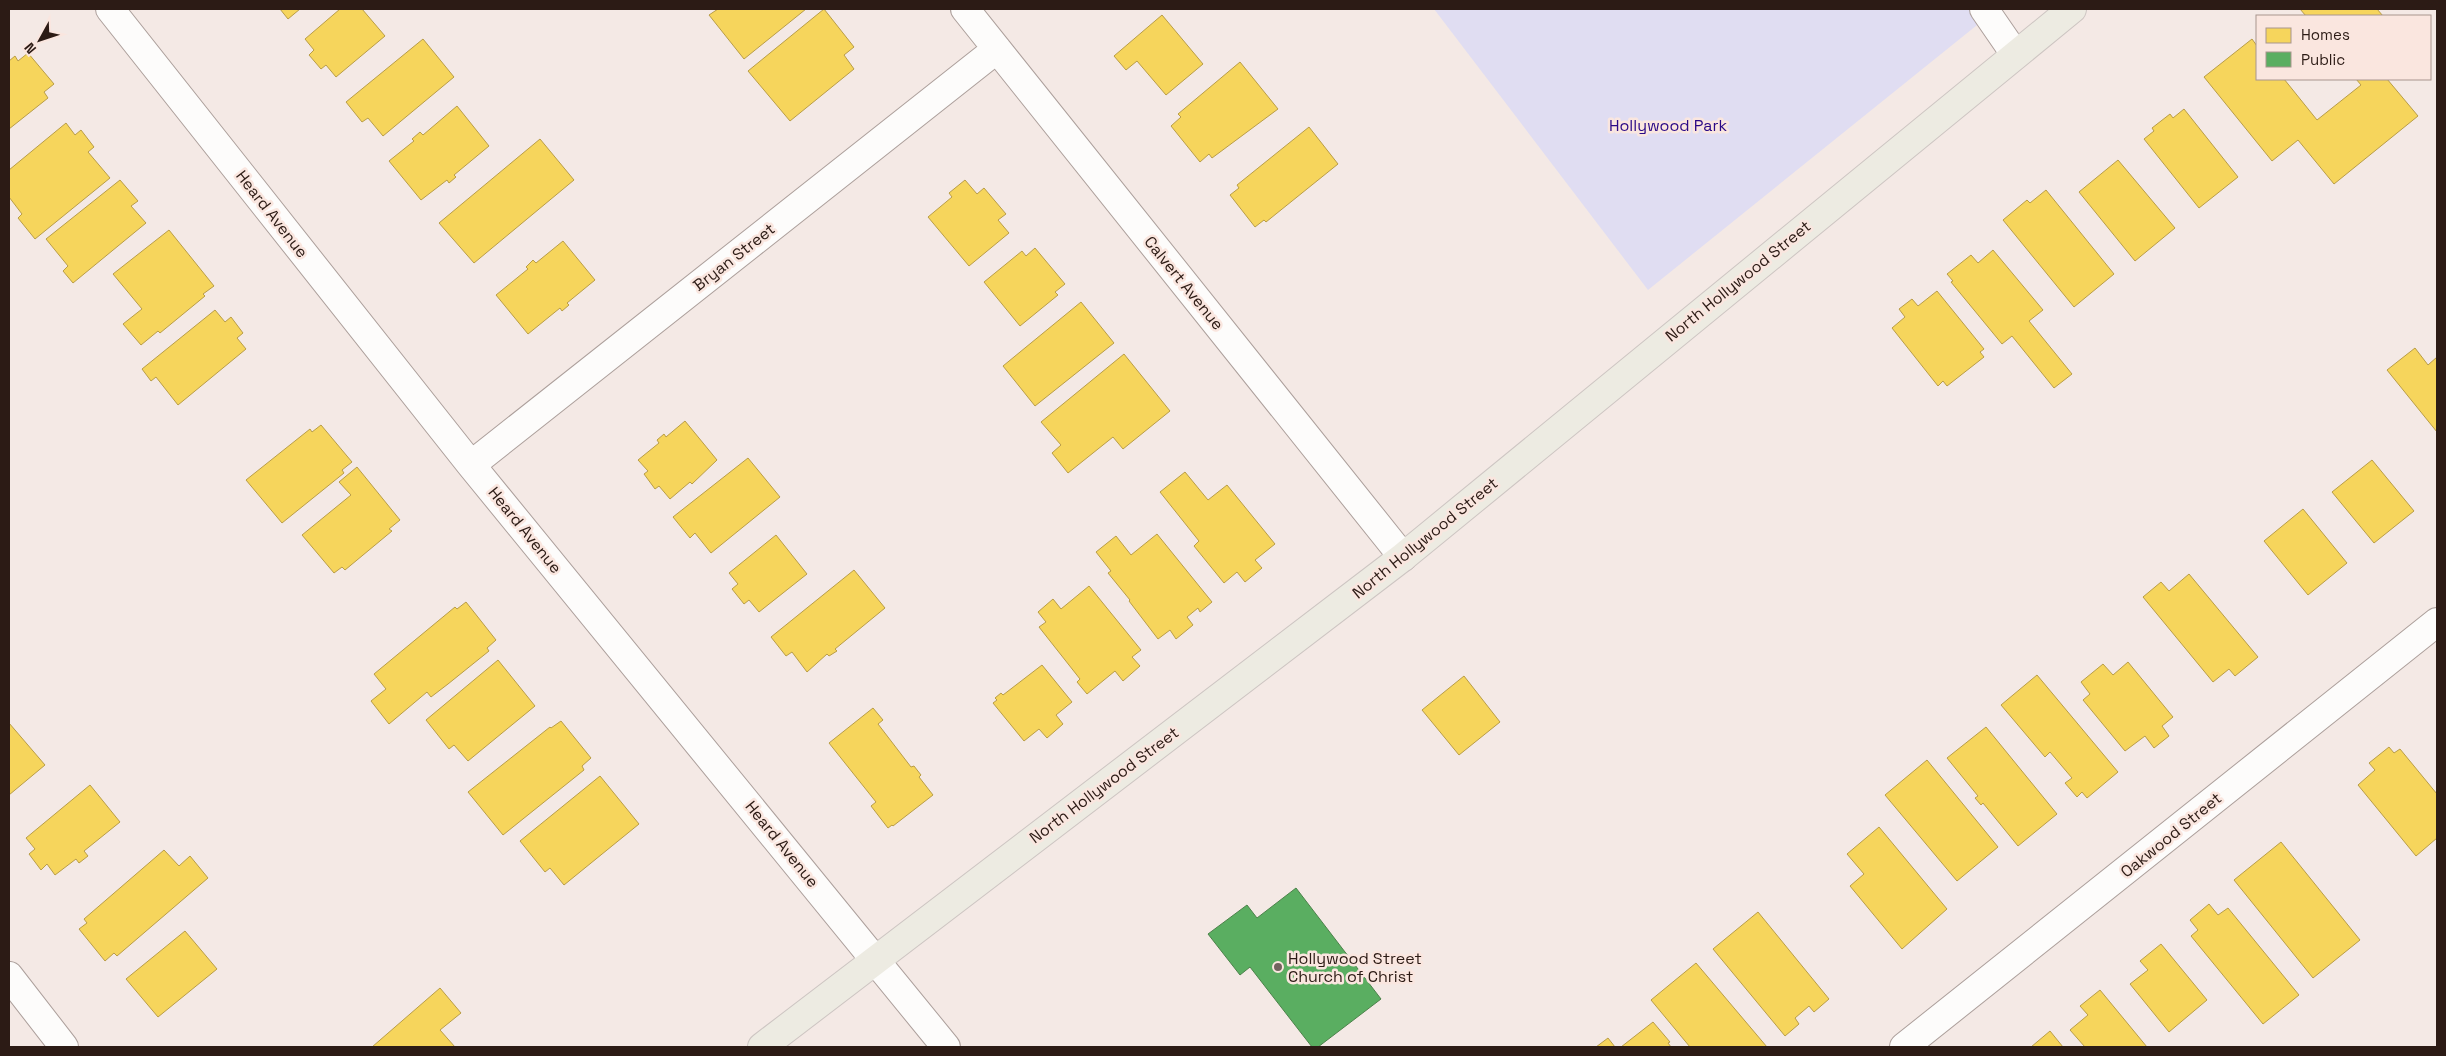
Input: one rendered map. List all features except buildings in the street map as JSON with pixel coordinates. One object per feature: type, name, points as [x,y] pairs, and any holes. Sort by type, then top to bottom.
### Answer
[{"type":"main road","name":"North Hollywood Street","points":[[762,1047],[1403,557],[2072,9]]},
{"type":"street","name":"Heard Avenue","points":[[110,9],[471,465],[946,1047]]},
{"type":"street","name":"Calvert Avenue","points":[[965,9],[1403,557]]},
{"type":"street","points":[[1984,9],[2015,54]]},
{"type":"street","name":"Bryan Street","points":[[471,465],[997,49]]},
{"type":"street","name":"Oakwood Street","points":[[1904,1047],[2437,622]]},
{"type":"street","points":[[9,976],[64,1047]]},
{"type":"green space","name":"Hollywood Park","points":[[1434,9],[1997,9],[1648,290]]},
{"type":"place","name":"Hollywood Street Church of Christ","points":[[1278,967]]}]
